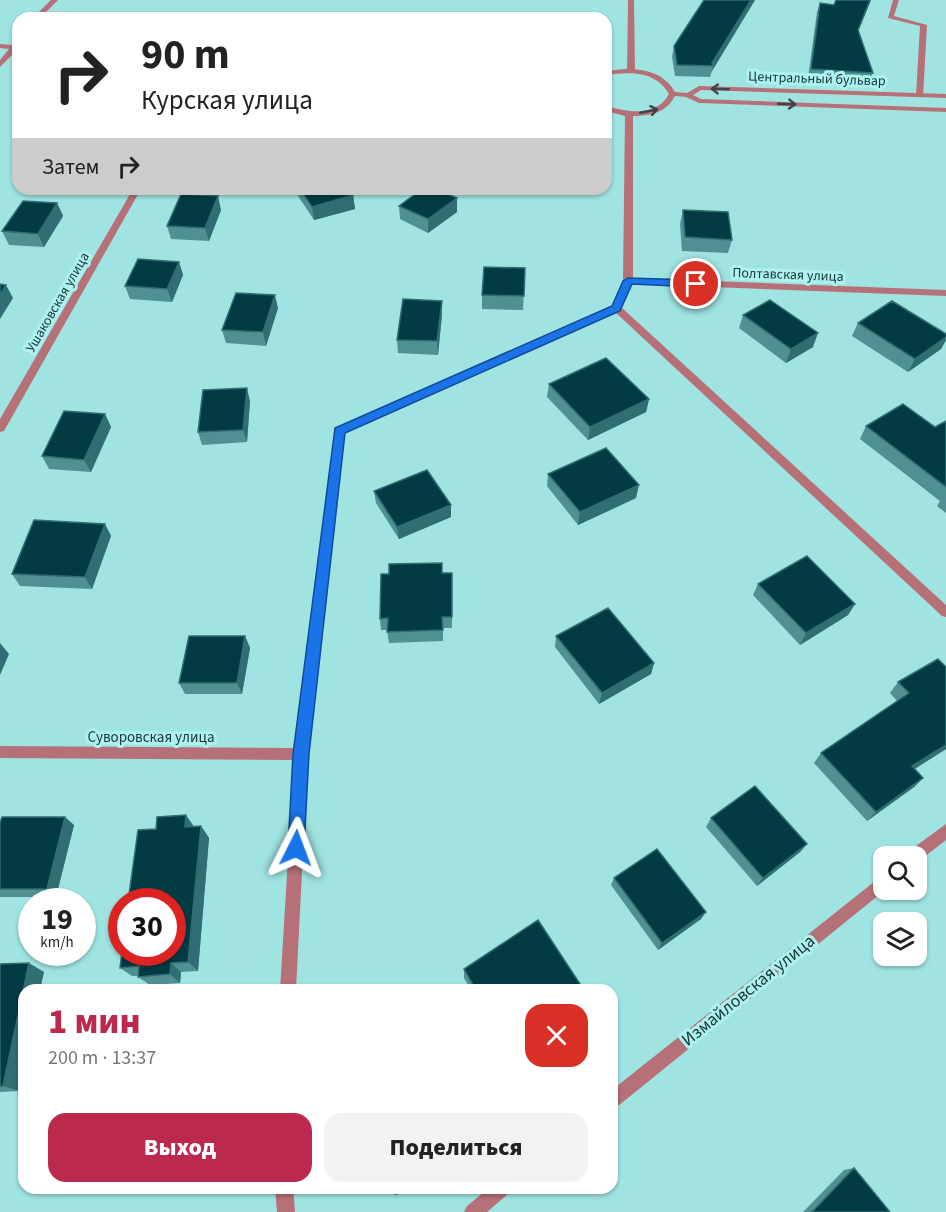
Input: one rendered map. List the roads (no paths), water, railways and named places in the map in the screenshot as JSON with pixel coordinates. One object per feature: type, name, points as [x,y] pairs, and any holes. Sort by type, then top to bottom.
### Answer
[{"type":"street","points":[[42,12],[55,0]]},
{"type":"street","points":[[631,0],[631,71]]},
{"type":"street","points":[[896,0],[890,17],[924,25],[920,95]]},
{"type":"street","points":[[0,65],[3,57]]},
{"type":"street","points":[[612,73],[631,71],[657,76],[669,84],[673,94],[670,102],[661,109],[646,113],[629,114],[612,110]]},
{"type":"street","name":"Центральный бульвар","points":[[688,95],[699,88],[946,96]]},
{"type":"street","name":"Центральный бульвар","points":[[673,94],[688,95],[699,101],[946,110]]},
{"type":"street","points":[[288,984],[301,754],[339,431],[616,308],[628,281],[629,114]]},
{"type":"street","name":"Ушаковская улица","points":[[0,428],[134,195]]},
{"type":"street","name":"Полтавская улица","points":[[628,281],[946,293]]},
{"type":"street","points":[[616,308],[946,612]]},
{"type":"street","name":"Суворовская улица","points":[[0,752],[301,754]]},
{"type":"street","points":[[927,846],[946,831]]},
{"type":"street","name":"Измайловская улица","points":[[618,1095],[873,890]]},
{"type":"street","points":[[284,1194],[286,1212]]},
{"type":"street","points":[[473,1212],[495,1194]]}]
